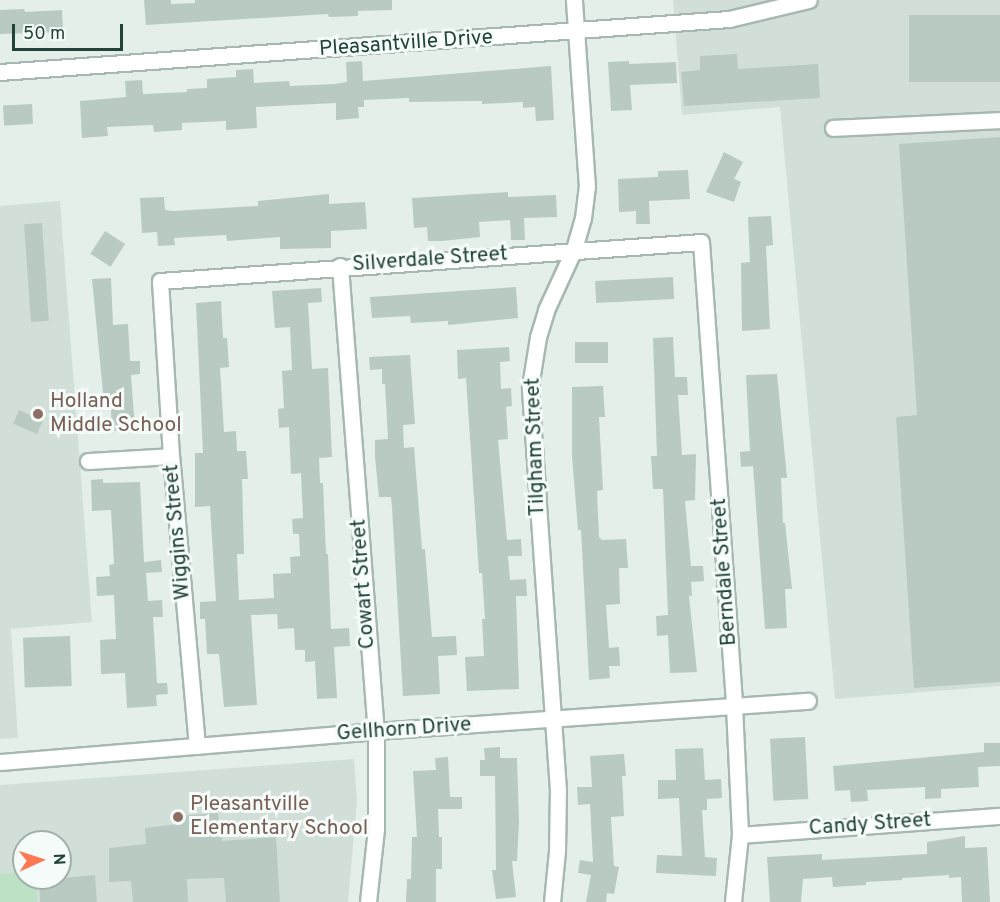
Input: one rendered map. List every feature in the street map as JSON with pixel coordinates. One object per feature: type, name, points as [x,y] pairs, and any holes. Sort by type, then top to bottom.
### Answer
[{"type":"street","name":"Tilgham Street","points":[[552,902],[557,820],[554,719],[530,387],[538,337],[546,310],[574,249],[583,218],[587,187],[574,0]]},
{"type":"street","name":"Pleasantville Drive","points":[[0,72],[577,32],[729,19],[809,0]]},
{"type":"street","points":[[833,128],[1000,120]]},
{"type":"street","name":"Silverdale Street","points":[[160,281],[574,249],[701,242]]},
{"type":"street","name":"Berndale Street","points":[[701,242],[734,706],[740,835],[733,902]]},
{"type":"street","name":"Cowart Street","points":[[340,266],[376,731],[376,829],[368,902]]},
{"type":"street","name":"Wiggins Street","points":[[160,281],[171,456],[197,746]]},
{"type":"street","points":[[88,461],[171,456]]},
{"type":"street","name":"Gellhorn Drive","points":[[0,762],[376,731],[808,701]]},
{"type":"street","name":"Candy Street","points":[[740,835],[1000,816]]},
{"type":"shaded area","points":[[673,0],[1000,0],[1000,686],[835,699],[780,107],[682,115]]},
{"type":"shaded area","name":"Holland Middle School","points":[[60,201],[92,622],[11,629],[18,738],[0,739],[0,206]]},
{"type":"shaded area","name":"Pleasantville Elementary School","points":[[354,759],[357,801],[348,902],[0,902],[0,785]]},
{"type":"green space","points":[[0,874],[12,874],[12,890],[36,890],[37,902],[0,902]]},
{"type":"building","points":[[144,0],[171,0],[171,4],[195,3],[195,0],[392,0],[392,10],[358,11],[358,16],[329,17],[328,14],[146,25]]},
{"type":"building","points":[[24,9],[25,12],[62,10],[63,32],[0,34],[0,10]]},
{"type":"building","points":[[909,15],[1000,15],[1000,82],[909,82]]},
{"type":"building","points":[[737,54],[738,69],[818,64],[820,98],[684,106],[681,72],[700,70],[700,56]]},
{"type":"building","points":[[362,61],[363,81],[551,66],[554,120],[536,121],[535,107],[523,108],[523,102],[482,104],[482,101],[409,102],[409,98],[364,100],[364,107],[358,107],[359,118],[336,120],[336,103],[256,107],[257,128],[226,130],[226,121],[182,123],[182,130],[154,132],[153,125],[107,127],[108,136],[82,138],[80,101],[126,97],[125,81],[142,80],[143,94],[187,92],[187,89],[207,88],[207,79],[236,77],[236,70],[253,69],[254,83],[289,81],[290,86],[335,84],[347,82],[346,62]]},
{"type":"building","points":[[629,61],[629,64],[676,62],[677,83],[630,85],[632,110],[611,111],[608,62]]},
{"type":"building","points":[[32,104],[33,124],[4,125],[3,106]]},
{"type":"building","points":[[1000,137],[1000,682],[914,688],[896,417],[917,415],[899,144]]},
{"type":"building","points":[[724,152],[743,162],[734,179],[741,182],[734,202],[706,192]]},
{"type":"building","points":[[688,170],[690,199],[649,201],[650,224],[636,224],[636,211],[619,212],[618,179],[658,177],[658,171]]},
{"type":"building","points":[[508,192],[508,197],[556,195],[557,217],[524,218],[525,240],[511,240],[510,220],[479,222],[480,237],[442,241],[428,241],[427,227],[414,228],[412,198]]},
{"type":"building","points":[[329,194],[329,204],[365,202],[367,229],[331,231],[331,248],[280,249],[280,237],[227,241],[226,235],[174,238],[175,245],[158,246],[157,232],[142,233],[140,198],[164,197],[165,210],[173,211],[258,206],[258,201]]},
{"type":"building","points":[[771,216],[773,245],[766,246],[770,329],[742,331],[741,263],[750,262],[748,217]]},
{"type":"building","points":[[42,223],[49,321],[31,322],[24,224]]},
{"type":"building","points":[[105,231],[125,244],[110,267],[90,254]]},
{"type":"building","points":[[673,277],[674,299],[596,303],[595,281]]},
{"type":"building","points":[[111,278],[113,325],[128,324],[130,361],[140,361],[140,374],[131,375],[135,429],[112,431],[110,393],[103,393],[92,279]]},
{"type":"building","points":[[516,287],[518,318],[448,325],[448,321],[411,323],[410,316],[372,318],[370,297]]},
{"type":"building","points":[[321,288],[322,302],[308,303],[312,369],[328,368],[332,457],[319,458],[320,483],[323,483],[326,554],[328,554],[331,629],[349,628],[350,646],[334,647],[337,698],[317,699],[315,661],[305,662],[305,650],[295,650],[294,628],[278,629],[277,614],[251,615],[257,705],[224,707],[219,654],[207,654],[205,619],[200,619],[200,602],[216,601],[210,506],[195,507],[195,453],[203,453],[196,303],[221,301],[223,338],[227,338],[229,367],[220,368],[224,432],[236,431],[237,451],[246,451],[248,479],[242,479],[244,554],[237,554],[239,600],[274,598],[273,574],[291,573],[290,557],[300,556],[299,534],[293,534],[292,519],[303,518],[301,473],[291,474],[289,427],[279,428],[278,409],[284,408],[282,371],[292,370],[290,327],[275,328],[272,291]]},
{"type":"building","points":[[673,337],[675,377],[687,377],[688,395],[678,395],[682,455],[696,454],[695,500],[685,501],[691,566],[703,566],[704,581],[691,582],[692,596],[689,596],[697,672],[670,673],[668,635],[657,636],[656,616],[668,615],[663,489],[653,489],[651,456],[657,456],[653,338]]},
{"type":"building","points":[[575,342],[608,342],[608,363],[575,363]]},
{"type":"building","points":[[509,347],[510,361],[500,362],[501,389],[511,388],[512,406],[506,407],[508,439],[498,440],[507,540],[521,539],[522,556],[508,556],[510,580],[526,579],[527,596],[516,596],[519,689],[467,691],[465,657],[484,656],[482,619],[485,619],[482,573],[479,573],[466,378],[458,379],[457,350]]},
{"type":"building","points":[[410,355],[415,424],[403,425],[404,448],[414,447],[432,637],[456,636],[457,655],[438,656],[440,694],[403,696],[391,497],[379,497],[375,457],[375,440],[388,439],[385,384],[382,384],[382,369],[370,370],[369,357]]},
{"type":"building","points":[[777,374],[787,478],[781,478],[783,523],[785,523],[792,589],[785,589],[787,628],[765,629],[753,466],[741,467],[740,452],[750,451],[746,375]]},
{"type":"building","points":[[603,386],[605,417],[599,417],[603,490],[597,491],[599,537],[602,540],[626,539],[628,568],[619,568],[620,604],[606,605],[609,648],[619,647],[620,666],[609,666],[610,678],[589,680],[581,530],[578,530],[572,456],[572,387]]},
{"type":"building","points":[[19,410],[43,420],[37,434],[13,424]]},
{"type":"building","points":[[103,479],[103,483],[140,482],[144,562],[161,560],[162,572],[146,573],[148,601],[162,600],[163,617],[153,617],[157,683],[167,683],[168,694],[156,695],[157,706],[127,708],[125,673],[101,674],[100,640],[116,639],[114,595],[97,596],[96,577],[110,576],[109,565],[114,564],[111,510],[92,511],[91,480]]},
{"type":"building","points":[[70,636],[72,686],[25,688],[23,638]]},
{"type":"building","points":[[805,737],[808,799],[773,801],[770,739]]},
{"type":"building","points":[[984,743],[1000,743],[1000,766],[978,767],[979,787],[941,789],[941,798],[925,799],[925,787],[867,790],[868,801],[851,802],[850,790],[835,791],[833,766],[984,752]]},
{"type":"building","points":[[500,747],[500,758],[517,758],[519,822],[517,861],[512,861],[516,897],[496,899],[492,870],[496,870],[495,776],[480,776],[480,760],[485,760],[484,748]]},
{"type":"building","points":[[703,748],[705,780],[721,779],[722,798],[707,799],[707,810],[702,810],[705,857],[717,858],[716,876],[656,873],[657,855],[682,856],[679,798],[658,799],[658,780],[676,780],[675,749]]},
{"type":"building","points":[[624,754],[626,776],[622,776],[624,816],[611,817],[614,866],[619,867],[614,894],[607,893],[606,902],[586,902],[591,875],[578,873],[580,860],[593,862],[590,804],[578,805],[577,787],[592,787],[590,756]]},
{"type":"building","points":[[448,757],[450,797],[462,797],[462,809],[438,809],[439,837],[442,837],[442,869],[436,869],[436,902],[406,902],[407,879],[411,879],[412,837],[417,837],[413,771],[436,770],[435,758]]},
{"type":"building","points":[[218,813],[222,841],[276,837],[280,902],[226,902],[224,878],[187,879],[188,902],[133,902],[131,881],[109,882],[109,848],[146,844],[145,828],[177,824],[177,816]]},
{"type":"building","points":[[965,836],[965,848],[987,847],[990,902],[962,902],[961,877],[949,878],[949,875],[902,878],[902,880],[866,882],[866,885],[833,887],[832,877],[803,879],[801,902],[770,902],[767,857],[822,854],[822,860],[927,854],[927,842]]},
{"type":"building","points":[[95,875],[97,902],[40,902],[39,890],[72,890],[72,877]]},
{"type":"place","name":"Holland Middle School","points":[[38,414]]},
{"type":"place","name":"Pleasantville Elementary School","points":[[178,817]]}]
